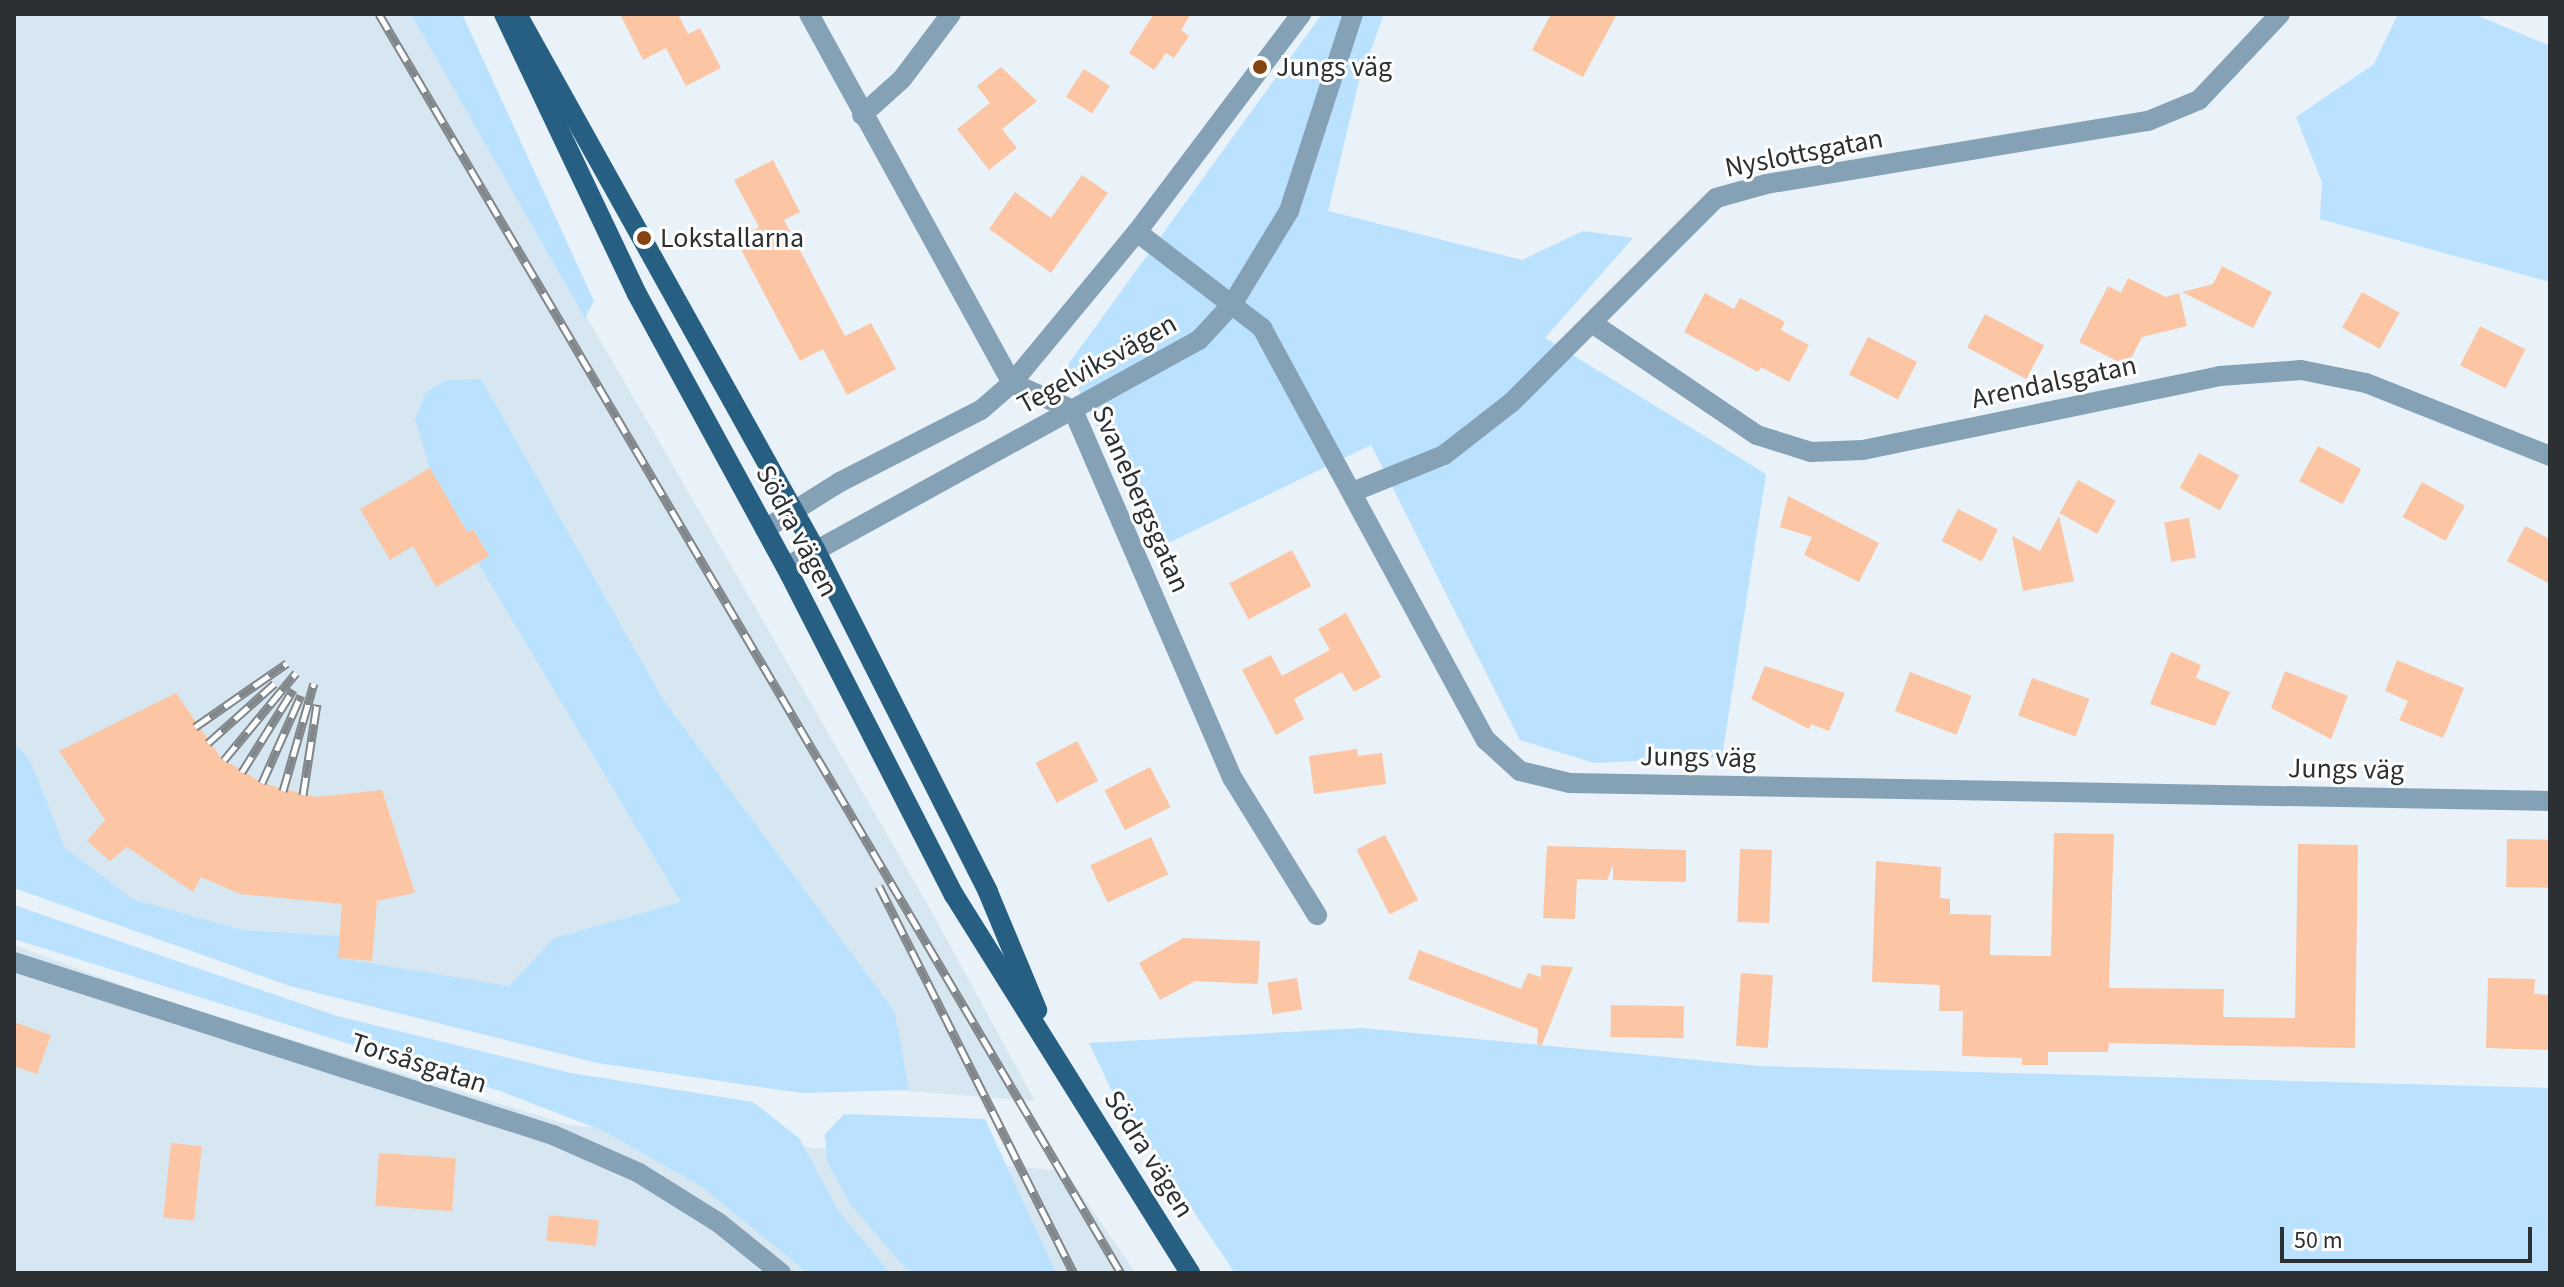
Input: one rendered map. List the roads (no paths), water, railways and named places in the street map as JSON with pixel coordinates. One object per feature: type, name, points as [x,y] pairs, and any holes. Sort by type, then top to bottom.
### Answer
[{"type":"main road","name":"Södra vägen","points":[[504,14],[637,294],[786,567],[954,895],[1190,1273]]},
{"type":"main road","name":"Södra vägen","points":[[517,14],[815,549],[988,892],[1060,1064]]},
{"type":"street","points":[[809,14],[1012,383]]},
{"type":"street","points":[[862,115],[902,79],[951,14]]},
{"type":"street","name":"Tegelviksvägen","points":[[765,529],[794,510],[981,410],[1012,383],[1137,232],[1301,14]]},
{"type":"street","name":"Tegelviksvägen","points":[[786,567],[1199,340],[1233,303],[1289,211],[1353,14]]},
{"type":"street","name":"Nyslottsgatan","points":[[1355,491],[1444,455],[1512,402],[1716,198],[1766,184],[2148,121],[2199,100],[2280,14]]},
{"type":"street","name":"Jungs väg","points":[[1137,232],[1262,328],[1286,363],[1486,740],[1520,771],[1570,783],[2550,801]]},
{"type":"street","name":"Arendalsgatan","points":[[1592,323],[1757,435],[1811,452],[1863,450],[2220,376],[2301,370],[2366,383],[2550,456]]},
{"type":"street","name":"Svanebergsgatan","points":[[1012,383],[1073,410],[1233,779],[1317,915]]},
{"type":"street","name":"Torsåsgatan","points":[[14,962],[553,1135],[639,1173],[719,1223],[781,1273]]},
{"type":"railway","points":[[379,14],[1121,1273]]},
{"type":"railway","points":[[195,727],[287,663]]},
{"type":"railway","points":[[224,760],[296,673]]},
{"type":"railway","points":[[283,791],[314,683]]},
{"type":"railway","points":[[208,743],[274,684]]},
{"type":"railway","points":[[242,772],[293,690]]},
{"type":"railway","points":[[262,783],[301,695]]},
{"type":"railway","points":[[303,795],[317,704]]},
{"type":"railway","points":[[879,886],[1074,1273]]},
{"type":"place","name":"Jungs väg","points":[[1260,67]]},
{"type":"place","name":"Lokstallarna","points":[[644,238]]}]
